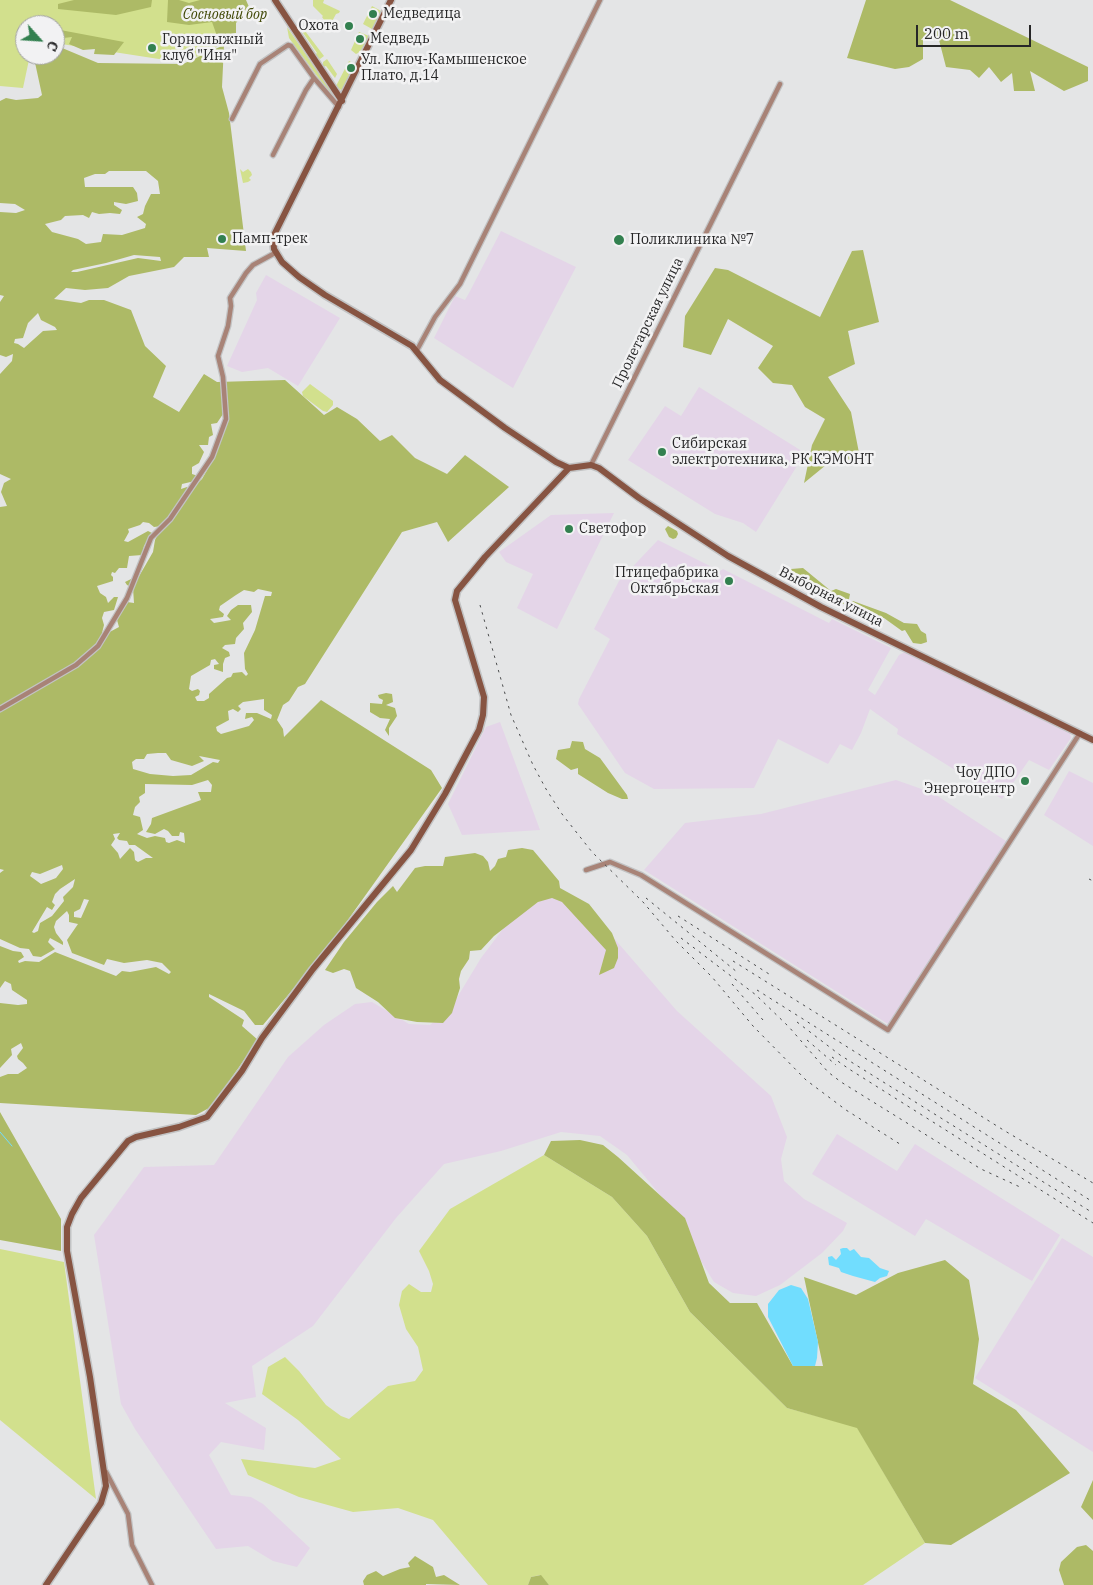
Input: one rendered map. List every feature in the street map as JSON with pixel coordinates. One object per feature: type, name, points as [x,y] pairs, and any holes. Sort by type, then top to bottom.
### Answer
[{"type":"street","points":[[275,0],[335,88],[340,104]]},
{"type":"street","points":[[391,0],[273,237],[272,245],[275,253],[299,277],[412,346],[417,350],[433,374],[452,390],[542,454],[569,468],[591,465]]},
{"type":"street","points":[[417,350],[435,317],[460,284],[600,0]]},
{"type":"street","points":[[232,118],[260,64],[286,45],[291,46],[314,78],[340,104]]},
{"type":"street","points":[[273,156],[314,78]]},
{"type":"street","name":"Пролетарская улица","points":[[591,465],[780,84]]},
{"type":"street","points":[[335,88],[342,92],[348,89]]},
{"type":"street","points":[[0,708],[76,665],[98,646],[127,598],[151,538],[170,519],[212,458],[226,419],[223,376],[218,356],[228,326],[231,306],[230,298],[253,264],[275,253]]},
{"type":"street","name":"Выборная улица","points":[[591,465],[605,471],[639,498],[728,556],[820,607],[1093,740]]},
{"type":"street","points":[[46,1585],[100,1503],[106,1486],[90,1377],[67,1251],[67,1227],[72,1214],[81,1198],[128,1141],[136,1137],[179,1127],[207,1117],[242,1071],[262,1038],[313,969],[411,850],[445,794],[478,730],[483,715],[484,697],[455,600],[457,591],[485,557],[569,468]]},
{"type":"street","points":[[586,870],[610,862],[641,875],[888,1030],[1080,734]]},
{"type":"street","points":[[104,1469],[128,1514],[132,1545],[152,1585]]},
{"type":"shaded area","points":[[501,231],[576,267],[513,388],[434,338],[455,296],[465,300]]},
{"type":"shaded area","points":[[266,275],[340,318],[298,386],[268,368],[242,372],[227,366],[257,300],[256,293]]},
{"type":"shaded area","points":[[699,387],[805,453],[756,532],[743,523],[715,514],[628,460],[665,406],[681,416]]},
{"type":"shaded area","points":[[614,513],[557,629],[517,608],[533,574],[506,562],[499,552],[551,515]]},
{"type":"shaded area","points":[[658,540],[720,571],[723,569],[829,623],[832,619],[891,648],[868,690],[875,695],[899,655],[905,652],[1070,733],[1071,738],[1049,770],[1029,760],[1002,799],[897,734],[898,729],[870,709],[852,750],[840,744],[828,764],[778,739],[754,788],[654,789],[625,773],[578,704],[610,639],[594,629],[619,581]]},
{"type":"shaded area","points":[[500,722],[540,830],[462,835],[448,804],[486,727]]},
{"type":"shaded area","points":[[1069,771],[1093,783],[1093,846],[1044,815]]},
{"type":"shaded area","points":[[896,780],[933,793],[1009,843],[888,1024],[644,870],[685,823],[761,814]]},
{"type":"shaded area","points":[[557,890],[580,899],[677,1011],[771,1096],[787,1137],[781,1159],[784,1181],[804,1199],[847,1223],[843,1231],[822,1253],[780,1285],[756,1296],[733,1293],[714,1282],[680,1219],[627,1155],[600,1136],[561,1132],[501,1151],[444,1164],[396,1218],[313,1326],[252,1366],[256,1397],[225,1403],[266,1428],[264,1450],[221,1442],[209,1455],[231,1495],[251,1497],[263,1504],[310,1548],[297,1567],[273,1561],[248,1546],[216,1549],[135,1429],[121,1404],[94,1235],[144,1167],[214,1165],[288,1057],[324,1025],[355,1004],[372,1002],[409,1024],[430,1025],[452,1006],[481,958],[509,921]]},
{"type":"shaded area","points":[[837,1134],[897,1171],[915,1144],[1060,1235],[1032,1281],[926,1219],[915,1236],[812,1174]]},
{"type":"shaded area","points":[[1062,1238],[1093,1257],[1093,1452],[975,1378]]},
{"type":"green space","name":"Горнолыжный клуб \"Иня\"","points":[[0,0],[213,0],[232,33],[206,56],[159,59],[65,45],[65,15],[15,15],[15,65],[28,65],[23,88],[0,86]]},
{"type":"green space","points":[[74,0],[152,0],[151,7],[116,15],[58,9],[58,4]]},
{"type":"green space","name":"Сосновый бор","points":[[168,0],[179,0],[189,3],[200,0],[246,0],[249,7],[236,23],[236,33],[217,36],[212,22],[189,25],[167,22]]},
{"type":"green space","points":[[313,0],[324,0],[323,3],[340,11],[336,14],[329,27],[323,16],[313,6]]},
{"type":"green space","points":[[866,0],[950,0],[1088,67],[1088,81],[1064,91],[1030,71],[1035,91],[1014,91],[1012,73],[1001,82],[989,67],[979,78],[970,70],[946,67],[939,40],[923,38],[923,59],[909,67],[895,69],[847,58]]},
{"type":"green space","points":[[372,6],[383,12],[372,29],[363,24]]},
{"type":"green space","points":[[287,27],[333,94],[334,99],[289,38]]},
{"type":"green space","points":[[302,27],[324,56],[320,59],[314,55],[317,53],[301,30]]},
{"type":"green space","points":[[65,31],[124,42],[114,55],[94,54],[95,49],[83,50],[69,44],[72,37],[65,38]]},
{"type":"green space","points":[[359,32],[369,36],[360,52],[356,54],[351,50]]},
{"type":"green space","points":[[224,45],[222,87],[229,113],[246,251],[207,248],[209,257],[184,257],[174,267],[129,276],[108,288],[85,290],[66,288],[54,299],[81,303],[89,300],[104,300],[131,310],[145,346],[166,366],[153,397],[179,412],[204,374],[217,382],[285,380],[324,415],[337,407],[357,419],[380,441],[392,435],[415,458],[447,474],[465,455],[509,487],[448,542],[437,522],[402,532],[305,684],[298,687],[289,701],[283,705],[277,720],[283,729],[284,737],[321,700],[431,770],[442,788],[330,945],[263,1025],[255,1025],[244,1011],[209,994],[209,997],[244,1020],[242,1026],[258,1040],[211,1107],[196,1115],[0,1103],[0,1077],[8,1074],[18,1074],[27,1068],[17,1056],[23,1048],[21,1043],[11,1049],[12,1055],[0,1068],[0,1003],[27,1004],[27,1000],[12,990],[11,984],[5,981],[0,988],[0,946],[21,952],[24,957],[18,961],[19,963],[25,961],[39,962],[55,952],[116,976],[122,971],[130,972],[156,967],[169,974],[171,972],[162,963],[147,960],[124,963],[107,959],[104,965],[72,953],[67,940],[78,924],[69,922],[67,911],[56,921],[54,927],[63,945],[50,938],[48,942],[55,949],[41,957],[33,956],[29,949],[20,948],[0,939],[0,873],[4,870],[0,869],[0,507],[7,506],[1,492],[4,483],[11,479],[0,474],[0,374],[12,361],[13,354],[6,357],[0,355],[0,302],[4,296],[0,295],[0,212],[16,213],[25,210],[15,204],[0,203],[0,101],[6,98],[16,100],[38,98],[42,95],[36,65],[65,65],[65,49],[98,63],[183,64]],"holes":[[[109,171],[146,171],[158,181],[160,194],[151,194],[143,214],[137,217],[146,224],[145,228],[122,235],[103,234],[101,242],[86,244],[78,239],[52,232],[45,224],[61,220],[65,216],[83,215],[89,218],[92,212],[120,214],[122,210],[114,205],[114,202],[126,204],[138,201],[137,193],[133,187],[85,187],[84,178],[95,174],[105,174]],[[134,255],[160,257],[161,261],[138,258],[71,272]],[[38,313],[41,320],[57,330],[43,331],[24,348],[14,343],[15,339],[23,338],[28,323]],[[223,414],[228,416],[210,465],[202,479],[188,492],[187,487],[181,489],[182,484],[199,480],[198,476],[192,474],[192,467],[199,463],[204,452],[199,445],[208,445],[209,437],[213,435],[211,424],[217,423]],[[143,522],[149,523],[154,527],[162,526],[155,540],[153,552],[138,578],[125,582],[133,588],[134,603],[127,602],[126,598],[117,620],[119,627],[104,635],[102,633],[104,612],[114,610],[118,597],[114,597],[108,603],[106,597],[100,593],[97,586],[113,581],[112,572],[115,573],[119,568],[127,568],[129,556],[142,555],[144,546],[152,533],[148,531],[128,542],[124,541],[129,532],[128,529]],[[258,589],[272,592],[271,596],[265,596],[255,630],[244,653],[245,669],[248,674],[246,676],[242,672],[233,673],[231,677],[227,678],[209,694],[209,698],[204,701],[197,701],[195,697],[199,695],[200,691],[198,689],[192,691],[189,689],[191,676],[210,665],[211,660],[215,659],[219,664],[214,665],[214,669],[223,672],[225,658],[230,656],[229,652],[222,648],[225,645],[235,644],[236,638],[244,629],[243,623],[252,612],[251,605],[238,605],[231,610],[227,616],[231,620],[214,623],[210,619],[223,617],[224,614],[219,610],[220,606],[244,590],[254,592]],[[264,699],[264,710],[272,715],[271,719],[257,713],[246,713],[245,719],[252,717],[254,720],[249,726],[221,734],[217,731],[216,727],[229,720],[228,711],[233,709],[238,712],[241,709],[238,706],[243,702]],[[166,753],[171,760],[192,766],[204,761],[199,756],[220,760],[218,763],[213,762],[191,775],[173,776],[150,774],[133,769],[132,762],[136,759],[144,759],[147,754]],[[208,780],[212,785],[211,792],[198,792],[201,800],[152,818],[146,832],[155,834],[164,829],[172,836],[179,836],[180,832],[184,833],[185,843],[177,840],[169,843],[166,842],[165,838],[155,836],[147,838],[137,834],[143,830],[140,817],[133,815],[135,807],[140,802],[139,797],[145,793],[145,784],[192,785]],[[120,833],[117,838],[119,840],[127,841],[129,845],[135,845],[153,858],[146,858],[138,862],[135,860],[134,852],[130,848],[120,859],[118,853],[111,845],[115,839],[113,834]],[[62,865],[63,869],[56,878],[41,884],[30,876],[32,872],[40,874]],[[75,879],[73,887],[63,897],[64,901],[52,916],[40,923],[38,931],[32,932],[47,907],[52,910],[55,905],[52,902],[55,894]],[[84,899],[89,900],[81,918],[74,917],[74,912],[80,909]]]},
{"type":"green space","points":[[327,59],[337,74],[335,78],[326,66],[323,67],[323,62]]},
{"type":"green space","points":[[349,61],[351,62],[347,72],[350,75],[344,89],[341,90],[336,86]]},
{"type":"green space","points":[[240,169],[243,172],[248,169],[251,172],[252,175],[249,178],[251,180],[243,183]]},
{"type":"green space","points":[[863,250],[879,322],[848,331],[855,364],[828,377],[851,412],[861,463],[837,456],[804,483],[812,445],[825,419],[805,407],[792,385],[773,383],[758,368],[773,346],[728,319],[711,355],[683,347],[685,316],[715,268],[728,270],[820,317],[852,251]]},
{"type":"green space","points":[[310,384],[333,401],[333,405],[327,412],[303,396],[302,392]]},
{"type":"green space","points":[[668,526],[677,531],[676,538],[669,537],[665,529]]},
{"type":"green space","points":[[803,568],[831,591],[836,589],[850,594],[849,599],[843,604],[833,598],[820,597],[804,582],[801,586],[796,583],[791,569]]},
{"type":"green space","points":[[853,601],[886,613],[904,623],[917,624],[921,631],[926,634],[927,642],[921,644],[913,643],[905,630],[902,631],[884,618],[865,615],[851,607],[851,602]]},
{"type":"green space","points":[[392,694],[393,702],[386,705],[395,708],[397,716],[389,728],[389,736],[385,730],[390,719],[380,718],[370,712],[370,703],[382,704],[383,700],[378,695]]},
{"type":"green space","points":[[572,741],[583,742],[585,749],[600,758],[628,799],[622,799],[608,793],[578,774],[578,768],[571,770],[556,759],[558,750],[570,748]]},
{"type":"green space","points":[[522,848],[533,850],[559,881],[560,888],[589,904],[612,933],[618,948],[618,958],[614,968],[599,975],[606,950],[562,902],[552,898],[538,902],[494,936],[481,950],[470,951],[469,959],[461,971],[459,979],[460,988],[452,1013],[443,1023],[417,1022],[395,1018],[378,1002],[356,988],[350,971],[344,969],[333,973],[325,970],[344,942],[377,902],[393,886],[397,892],[415,868],[443,866],[445,857],[475,853],[483,856],[488,862],[490,871],[498,859],[506,857],[508,850]]},
{"type":"green space","points":[[0,1112],[61,1219],[61,1251],[0,1240]]},
{"type":"green space","points":[[580,1140],[603,1145],[685,1218],[709,1283],[730,1303],[757,1303],[793,1366],[823,1366],[804,1277],[856,1295],[898,1273],[945,1260],[969,1280],[979,1339],[973,1384],[1016,1410],[1070,1473],[951,1545],[925,1543],[857,1428],[787,1408],[690,1312],[647,1236],[612,1197],[544,1155],[551,1141]]},
{"type":"green space","points":[[544,1155],[612,1197],[647,1236],[690,1312],[787,1408],[857,1427],[925,1543],[863,1585],[549,1585],[540,1575],[531,1577],[528,1585],[488,1585],[433,1520],[398,1508],[353,1512],[299,1497],[248,1475],[241,1459],[315,1468],[341,1459],[298,1420],[262,1394],[268,1367],[285,1357],[299,1371],[326,1405],[341,1416],[349,1419],[388,1386],[415,1381],[423,1370],[418,1347],[406,1329],[399,1305],[402,1291],[409,1284],[421,1292],[431,1292],[433,1284],[419,1251],[450,1209]]},
{"type":"green space","points":[[0,1249],[64,1262],[96,1499],[0,1420]]},
{"type":"green space","points":[[1093,1480],[1093,1520],[1081,1507]]},
{"type":"green space","points":[[1086,1545],[1093,1551],[1093,1585],[1064,1585],[1059,1570],[1061,1562],[1077,1547]]},
{"type":"green space","points":[[415,1556],[433,1567],[436,1577],[444,1575],[460,1585],[364,1585],[363,1581],[367,1575],[376,1571],[383,1576],[410,1567],[408,1563]]},
{"type":"green space","points":[[541,1575],[549,1585],[528,1585],[531,1577]]},
{"type":"water","points":[[847,1248],[850,1251],[854,1249],[861,1257],[869,1258],[880,1268],[889,1271],[887,1276],[875,1282],[841,1272],[839,1268],[829,1265],[828,1257],[832,1256],[836,1260],[841,1254],[840,1249]]},
{"type":"water","points":[[791,1285],[801,1288],[808,1299],[818,1342],[815,1366],[793,1366],[768,1317],[768,1304],[779,1290]]},
{"type":"waterway","points":[[0,1132],[12,1146]]},
{"type":"railway","points":[[480,605],[511,715],[533,765],[562,814],[592,852],[643,902],[676,941],[712,977],[753,1026],[806,1080],[846,1110],[903,1146]]},
{"type":"railway","points":[[1089,879],[1093,881]]},
{"type":"railway","points":[[646,898],[737,972]]},
{"type":"railway","points":[[678,916],[769,974]]},
{"type":"railway","points":[[681,938],[756,995],[789,1027],[828,1072],[841,1082],[981,1169],[1020,1187]]},
{"type":"railway","points":[[733,961],[1005,1131],[1093,1183]]},
{"type":"railway","points":[[732,984],[763,1020]]},
{"type":"railway","points":[[757,990],[1093,1202]]},
{"type":"railway","points":[[797,1022],[840,1055],[1093,1213]]},
{"type":"railway","points":[[807,1040],[836,1065]]},
{"type":"railway","points":[[832,1057],[1093,1223]]},
{"type":"place","name":"Медведица","points":[[373,14]]},
{"type":"place","name":"Охота","points":[[349,26]]},
{"type":"place","name":"Медведь","points":[[360,39]]},
{"type":"place","name":"Горнолыжный клуб \"Иня\"","points":[[152,48]]},
{"type":"place","name":"Ул. Ключ-Камышенское Плато, д.14","points":[[351,68]]},
{"type":"place","name":"Памп-трек","points":[[222,239]]},
{"type":"place","name":"Поликлиника №7","points":[[619,240]]},
{"type":"place","name":"Сибирская электротехника, РК КЭМОНТ","points":[[662,452]]},
{"type":"place","name":"Светофор","points":[[569,529]]},
{"type":"place","name":"Птицефабрика Октябрьская","points":[[729,581]]},
{"type":"place","name":"Чоу ДПО Энергоцентр","points":[[1025,781]]}]
